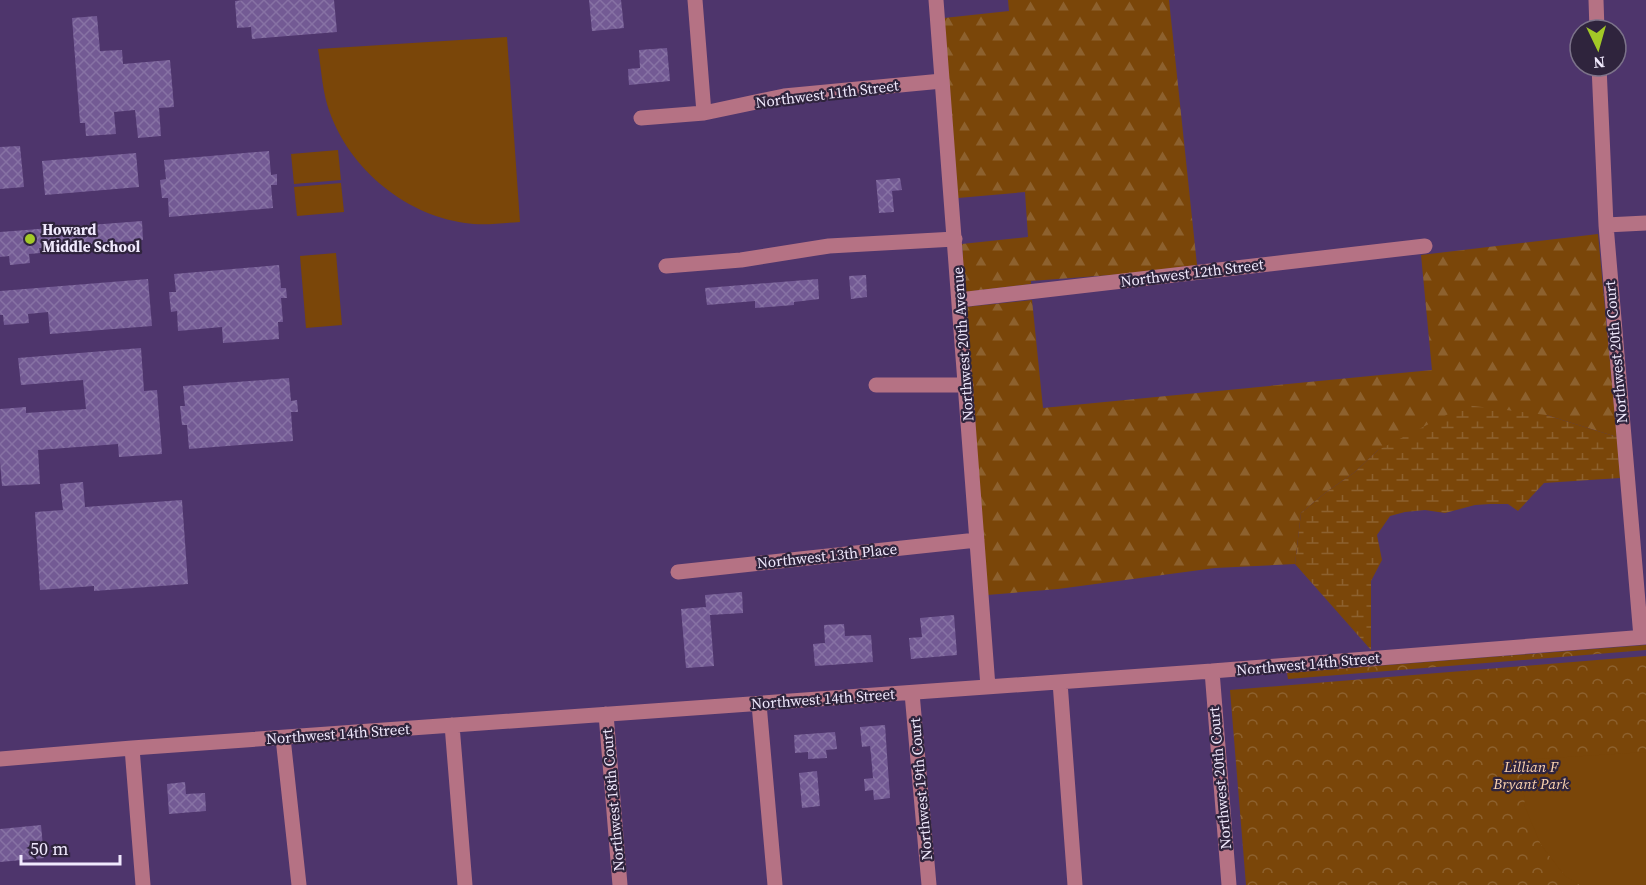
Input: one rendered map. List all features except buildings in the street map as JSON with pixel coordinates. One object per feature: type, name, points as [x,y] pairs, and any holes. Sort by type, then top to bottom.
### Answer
[{"type":"street","points":[[695,0],[704,113]]},
{"type":"street","name":"Northwest 20th Avenue","points":[[936,0],[987,687]]},
{"type":"street","points":[[1596,0],[1597,18]]},
{"type":"street","name":"Northwest 20th Court","points":[[1600,78],[1606,225],[1643,637]]},
{"type":"street","name":"Northwest 11th Street","points":[[642,118],[704,113],[784,96],[942,81]]},
{"type":"street","points":[[1606,225],[1646,223]]},
{"type":"street","points":[[666,266],[741,260],[829,246],[955,239]]},
{"type":"street","name":"Northwest 12th Street","points":[[959,300],[1425,246]]},
{"type":"street","points":[[876,385],[966,386]]},
{"type":"street","name":"Northwest 13th Place","points":[[678,572],[976,540]]},
{"type":"street","name":"Northwest 14th Street","points":[[0,759],[1212,671],[1643,637]]},
{"type":"street","name":"Northwest 20th Court","points":[[1212,671],[1229,885]]},
{"type":"street","points":[[1059,682],[1075,885]]},
{"type":"street","name":"Northwest 19th Court","points":[[912,693],[929,885]]},
{"type":"street","points":[[759,704],[775,885]]},
{"type":"street","name":"Northwest 18th Court","points":[[606,714],[620,885]]},
{"type":"street","points":[[452,725],[465,885]]},
{"type":"street","points":[[283,738],[299,885]]},
{"type":"street","points":[[132,748],[143,885]]},
{"type":"green space","points":[[1008,0],[1169,0],[1197,265],[1124,274],[1031,281],[1031,284],[965,292],[962,244],[1028,237],[1025,192],[958,198],[944,18],[1009,11]]},
{"type":"green space","points":[[507,37],[520,222],[465,223],[442,218],[419,209],[379,183],[347,147],[327,104],[318,49]]},
{"type":"green space","points":[[338,150],[341,180],[294,184],[291,154]]},
{"type":"green space","points":[[341,183],[344,212],[297,216],[294,187]]},
{"type":"green space","points":[[1598,234],[1617,437],[1546,415],[1378,450],[1355,472],[1301,513],[1295,564],[1215,568],[1058,589],[987,595],[966,307],[1032,300],[1043,408],[1432,370],[1421,255]]},
{"type":"green space","points":[[336,253],[342,325],[306,328],[300,256]]},
{"type":"green space","points":[[1466,405],[1546,415],[1617,437],[1620,478],[1544,483],[1518,511],[1508,504],[1490,504],[1475,505],[1445,513],[1425,510],[1390,516],[1377,535],[1382,560],[1371,581],[1371,650],[1295,564],[1301,513],[1355,472],[1378,450]]},
{"type":"green space","points":[[1646,645],[1646,650],[1288,679],[1287,673]]},
{"type":"green space","name":"Lillian F Bryant Park","points":[[1646,656],[1646,885],[1246,885],[1230,690]]},
{"type":"green space","points":[[1646,752],[1646,885],[1580,885],[1565,876],[1541,845],[1525,807],[1521,760]]},
{"type":"place","name":"Howard Middle School","points":[[30,239]]}]
